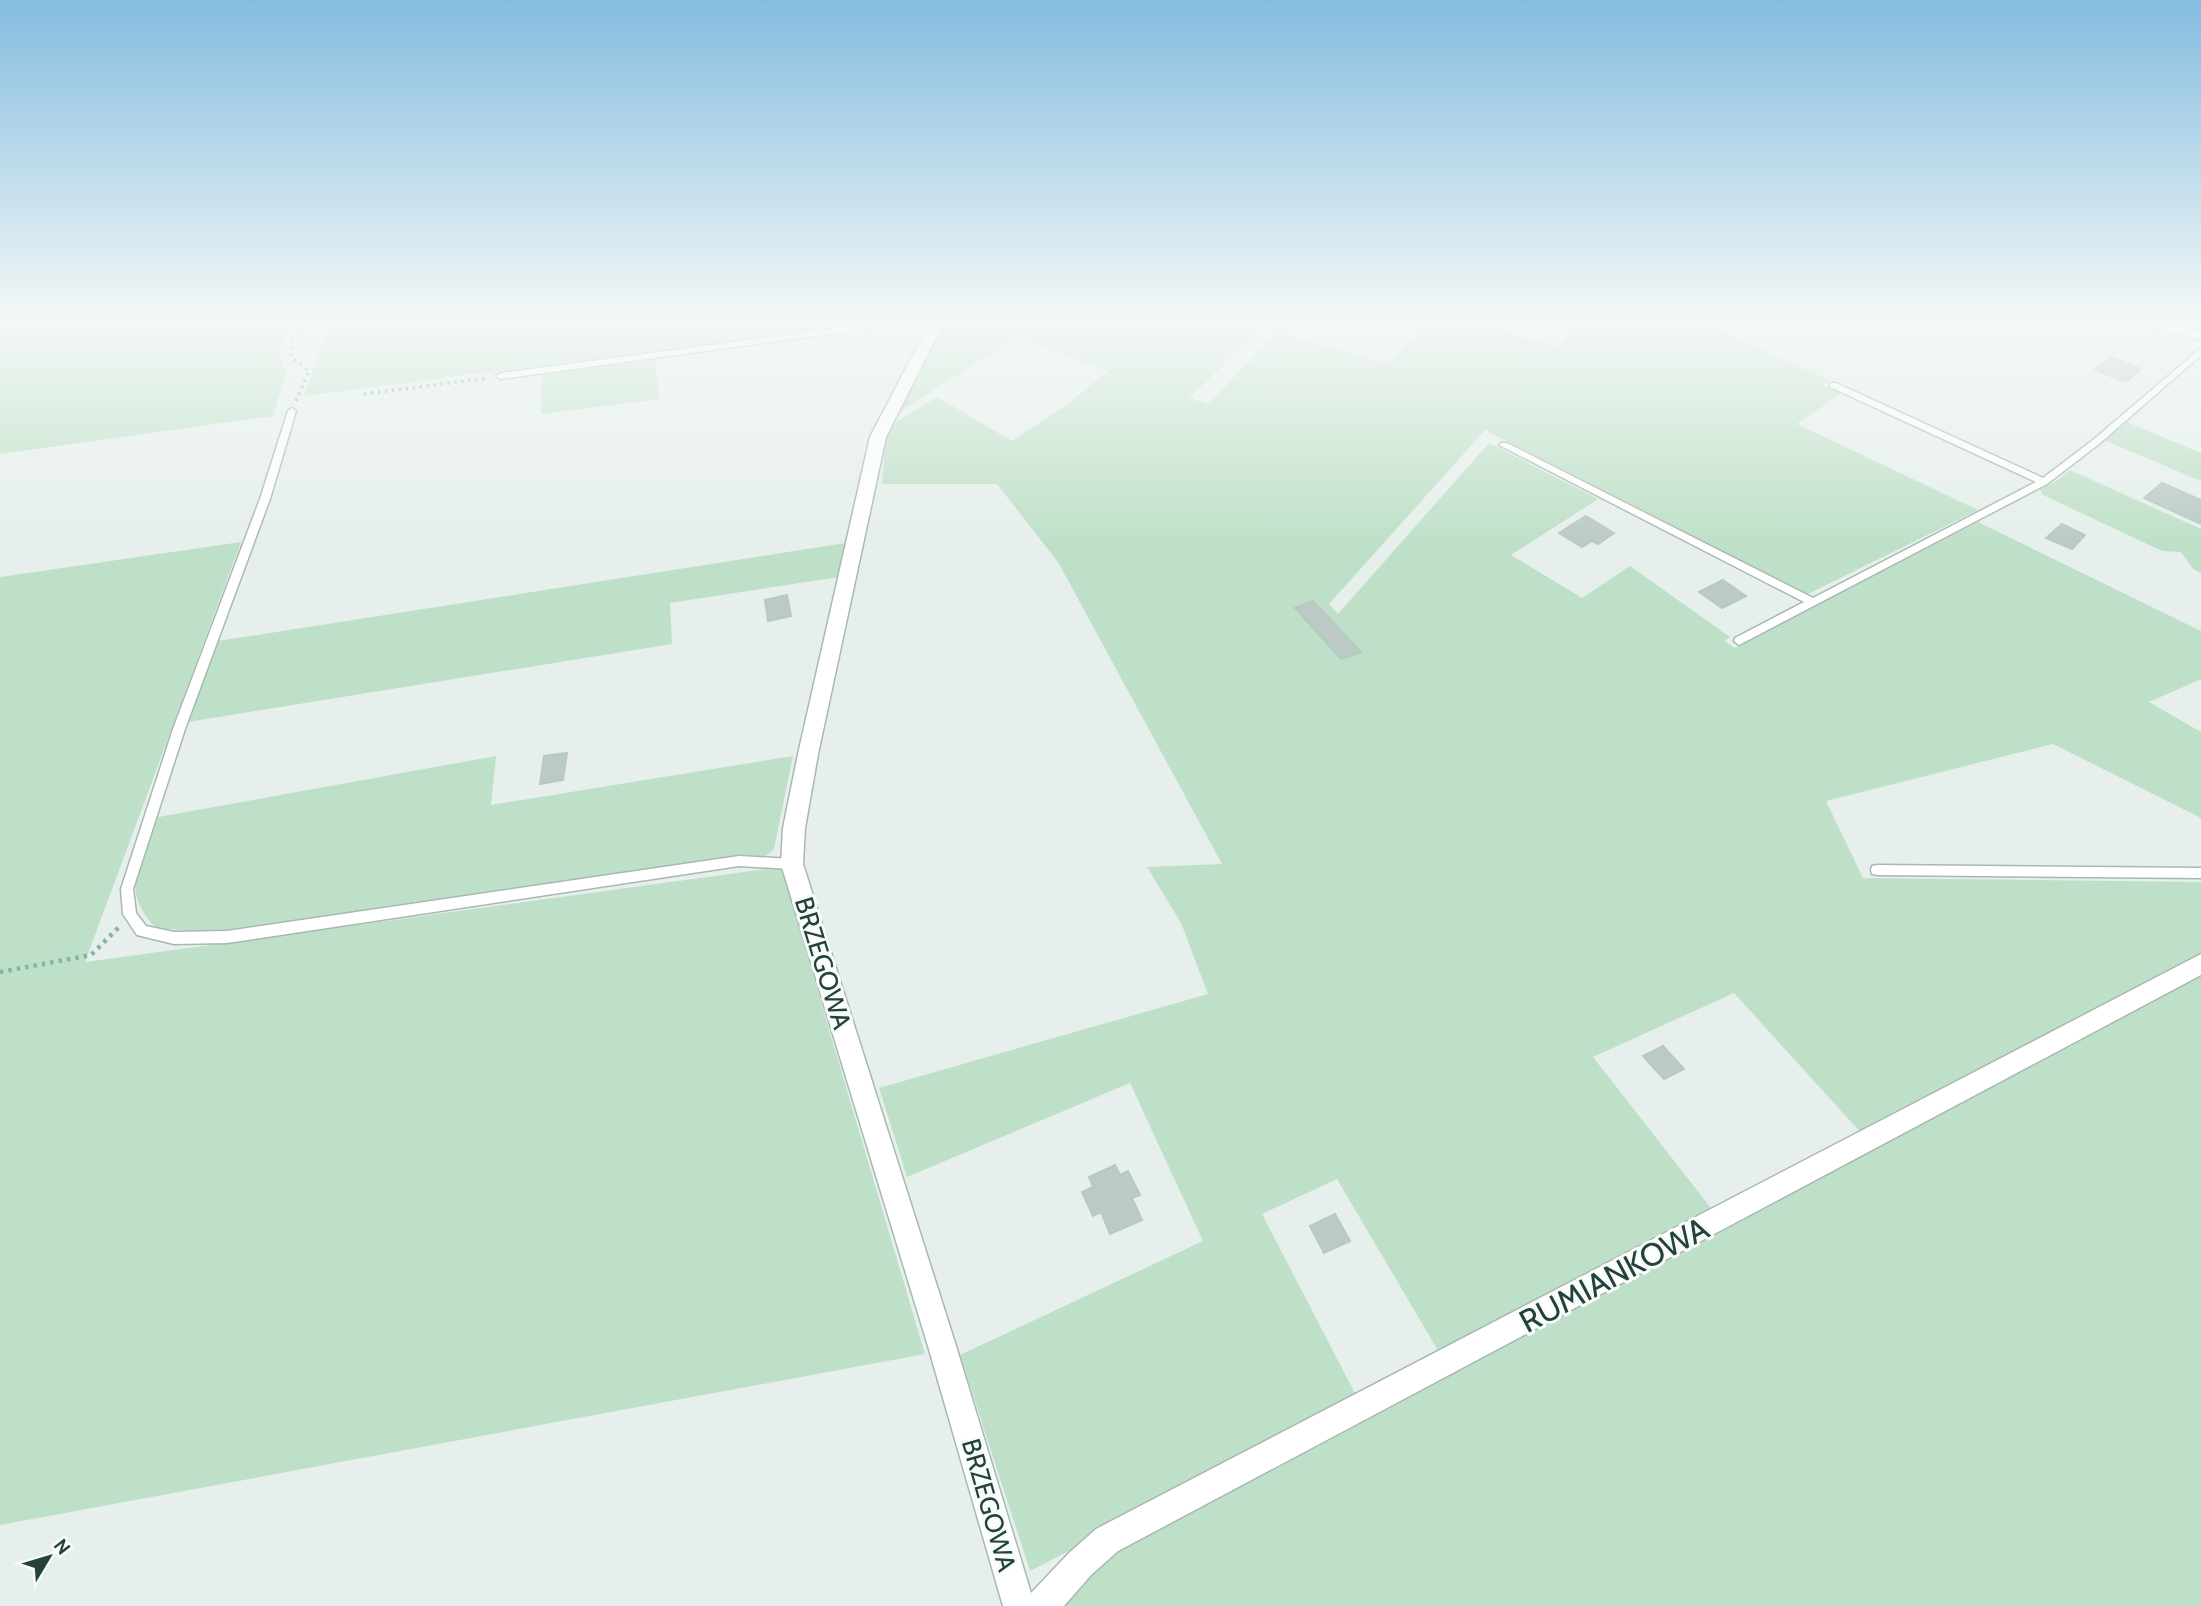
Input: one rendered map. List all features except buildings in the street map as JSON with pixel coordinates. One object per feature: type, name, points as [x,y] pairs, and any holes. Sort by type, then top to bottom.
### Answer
[{"type":"street","name":"BRZEGOWA","points":[[901,393],[878,437],[806,765],[794,828],[792,864],[942,1346],[1019,1606]]},
{"type":"street","name":"RUMIANKOWA","points":[[1042,1606],[1080,1564],[1107,1540],[2201,964]]},
{"type":"lane","points":[[1850,393],[2044,482]]},
{"type":"lane","points":[[1739,640],[2044,482],[2153,393]]},
{"type":"lane","points":[[292,411],[265,499],[179,729],[127,888],[130,914],[142,931],[174,937],[227,937],[740,861],[792,864]]},
{"type":"lane","points":[[1504,445],[1812,602]]},
{"type":"lane","points":[[1877,870],[2201,873]]},
{"type":"path","points":[[292,411],[299,393]]},
{"type":"path","points":[[364,394],[372,393]]},
{"type":"path","points":[[0,972],[91,955],[130,914]]},
{"type":"green space","points":[[0,393],[280,393],[273,416],[0,454]]},
{"type":"green space","points":[[305,393],[328,393],[304,396]]},
{"type":"green space","points":[[542,393],[658,393],[659,399],[541,414]]},
{"type":"green space","points":[[907,393],[929,393],[895,415]]},
{"type":"green space","points":[[1081,393],[1194,393],[1189,398],[1208,404],[1219,393],[1841,393],[1797,424],[1978,510],[1808,594],[1485,430],[1329,604],[1338,614],[1489,443],[1598,499],[1511,555],[1582,598],[1630,566],[1730,637],[1725,641],[1735,648],[1978,522],[2201,631],[2201,679],[2149,702],[2201,732],[2201,818],[2053,744],[1826,801],[1863,878],[2201,882],[2201,957],[1863,1135],[1734,993],[1593,1057],[1714,1212],[1440,1354],[1337,1179],[1262,1214],[1359,1401],[1030,1571],[960,1355],[1203,1241],[1130,1083],[907,1177],[879,1088],[1208,994],[1181,923],[1147,867],[1222,864],[1058,562],[997,484],[882,484],[886,433],[890,426],[937,397],[1012,441]]},
{"type":"green space","points":[[2127,422],[2201,453],[2201,481],[2104,440]]},
{"type":"green space","points":[[2070,470],[2201,529],[2201,573],[2193,569],[2181,552],[2162,551],[2043,495],[2040,489],[2055,482]]},
{"type":"green space","points":[[241,542],[85,962],[781,867],[925,1354],[0,1525],[0,577]]},
{"type":"green space","points":[[846,543],[839,577],[670,603],[672,644],[188,722],[218,641]]},
{"type":"green space","points":[[496,756],[491,805],[793,756],[774,849],[763,858],[735,856],[214,933],[156,928],[138,901],[135,889],[138,862],[153,818]]},
{"type":"green space","points":[[2201,975],[2201,1606],[1060,1606],[1107,1554]]}]
